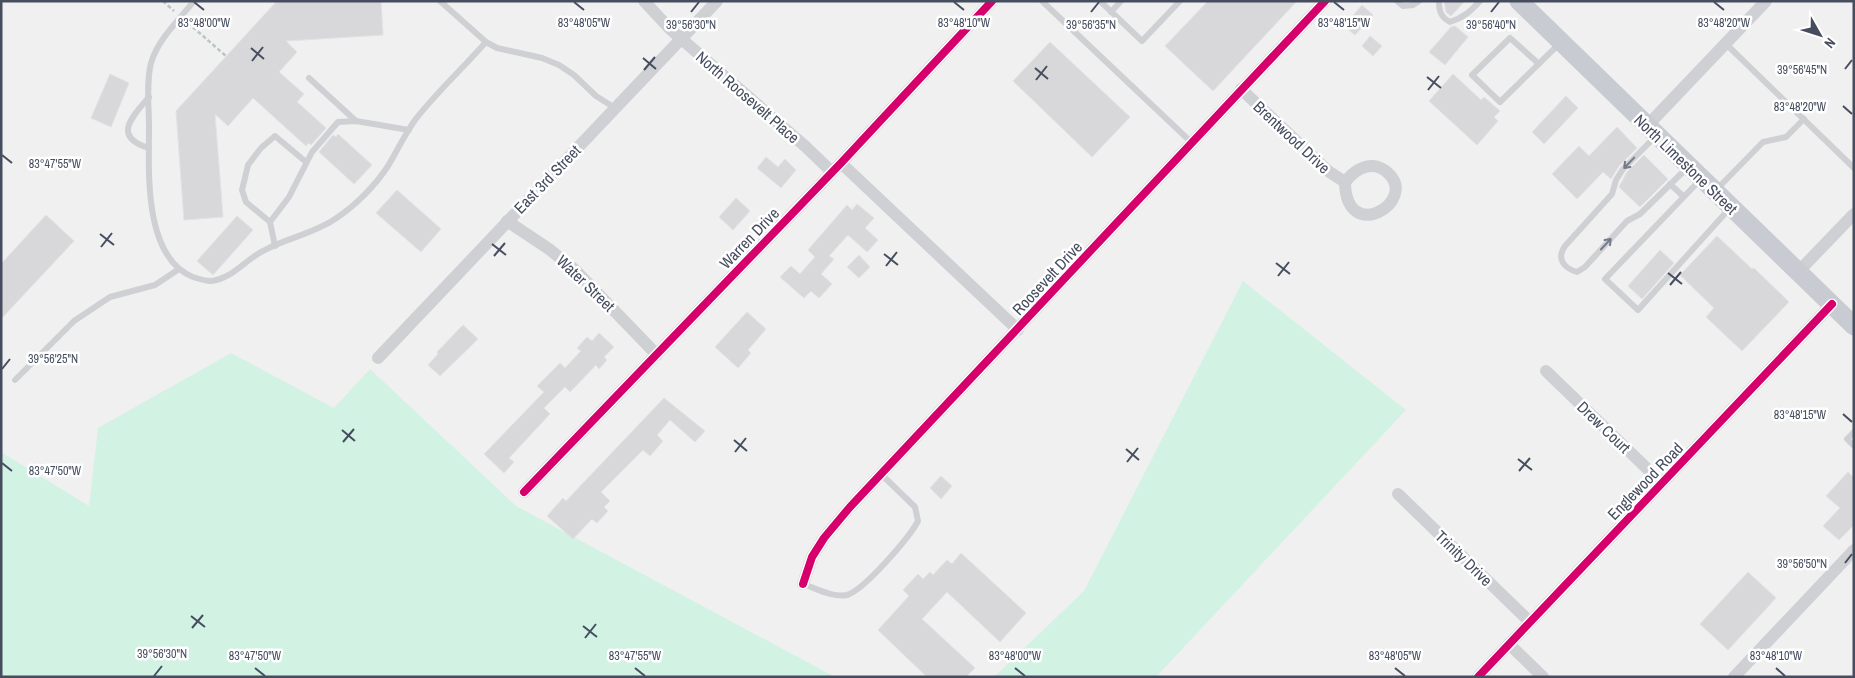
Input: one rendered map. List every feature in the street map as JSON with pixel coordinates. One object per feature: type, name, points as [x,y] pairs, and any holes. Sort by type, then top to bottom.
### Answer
[{"type":"main road","name":"North Limestone Street","points":[[1518,1],[1561,42],[1649,136],[1702,179],[1854,326]]},
{"type":"street","name":"North Roosevelt Place","points":[[644,1],[681,39],[806,147],[832,172]]},
{"type":"street","name":"East 3rd Street","points":[[378,358],[717,1]]},
{"type":"street","name":"Warren Drive","points":[[524,492],[841,163],[992,1]]},
{"type":"street","name":"Roosevelt Drive","points":[[803,584],[812,557],[824,538],[850,507],[1325,1]]},
{"type":"street","points":[[1649,136],[1726,44],[1766,1]]},
{"type":"street","name":"Brentwood Drive","points":[[1241,89],[1328,171],[1345,182]]},
{"type":"street","points":[[841,163],[1018,330]]},
{"type":"street","name":"Brentwood Drive","points":[[1376,166],[1384,169],[1391,176],[1395,184],[1396,193],[1386,208],[1378,214],[1360,214],[1348,204],[1345,196],[1345,182],[1359,168],[1376,166]]},
{"type":"street","points":[[1798,272],[1854,214]]},
{"type":"street","name":"Water Street","points":[[507,221],[549,249],[575,270],[657,355]]},
{"type":"street","name":"Englewood Road","points":[[1478,677],[1832,304]]},
{"type":"street","name":"Drew Court","points":[[1546,371],[1662,483]]},
{"type":"street","name":"Trinity Drive","points":[[1398,494],[1530,622]]},
{"type":"street","points":[[1734,677],[1854,550]]},
{"type":"street","points":[[1509,644],[1543,677]]},
{"type":"lane","points":[[194,1],[160,44],[150,65],[149,148],[154,220],[164,248],[179,269],[187,275],[200,280],[222,279],[262,251],[317,229],[336,219],[353,205],[373,186],[416,120],[486,42]]},
{"type":"lane","points":[[440,1],[486,42],[497,48],[542,58],[560,65],[574,75],[596,96],[615,108]]},
{"type":"lane","points":[[1042,1],[1191,142]]},
{"type":"lane","points":[[1100,1],[1142,41],[1180,1]]},
{"type":"lane","points":[[1111,12],[1121,1]]},
{"type":"lane","points":[[1397,1],[1403,6],[1413,5],[1419,1]]},
{"type":"lane","points":[[1439,1],[1440,12],[1444,19],[1450,22],[1459,20],[1480,1]]},
{"type":"lane","points":[[1539,64],[1510,38],[1472,75],[1500,102],[1539,64],[1561,42]]},
{"type":"lane","points":[[1726,44],[1854,168]]},
{"type":"lane","points":[[309,78],[356,121]]},
{"type":"lane","points":[[149,97],[132,117],[128,126],[128,134],[131,140],[136,144],[149,148]]},
{"type":"lane","points":[[1731,207],[1638,310],[1604,279],[1683,196],[1702,179],[1763,142],[1786,137],[1804,119]]},
{"type":"lane","points":[[270,222],[289,197],[312,152],[338,122],[356,121],[409,130]]},
{"type":"lane","points":[[276,246],[270,222],[246,202],[242,190],[248,165],[262,148],[276,136],[306,162]]},
{"type":"lane","points":[[1649,136],[1623,169],[1616,180],[1612,194],[1564,246],[1561,252],[1561,261],[1567,268],[1577,272],[1585,266],[1628,221],[1640,214],[1670,184],[1702,179]]},
{"type":"lane","points":[[1670,184],[1683,196]]},
{"type":"lane","points":[[15,380],[74,321],[110,297],[155,285],[179,269]]},
{"type":"lane","points":[[1854,432],[1847,439],[1854,446]]},
{"type":"lane","points":[[803,584],[832,594],[846,595],[859,589],[912,534],[918,521],[915,507],[881,474]]},
{"type":"path","points":[[163,1],[226,56]]},
{"type":"green space","points":[[1243,281],[1406,410],[1156,677],[994,677],[1084,591]]},
{"type":"green space","points":[[231,353],[334,408],[370,369],[516,506],[835,677],[1,677],[1,452],[89,506],[98,428]]},
{"type":"building","points":[[381,1],[383,35],[286,41],[297,52],[279,72],[304,94],[297,102],[326,128],[311,145],[309,143],[306,146],[253,98],[228,126],[215,114],[223,217],[184,220],[176,111],[276,2]]},
{"type":"building","points":[[1208,1],[1297,1],[1213,91],[1165,46]]},
{"type":"building","points":[[1444,1],[1465,1],[1451,16],[1446,12]]},
{"type":"building","points":[[1362,5],[1373,15],[1355,35],[1344,26]]},
{"type":"building","points":[[1455,26],[1468,37],[1445,65],[1429,52],[1451,27]]},
{"type":"building","points":[[1370,36],[1382,46],[1373,56],[1362,46]]},
{"type":"building","points":[[1050,42],[1130,117],[1092,157],[1013,81]]},
{"type":"building","points":[[110,74],[129,83],[111,127],[91,118]]},
{"type":"building","points":[[1453,74],[1481,100],[1484,97],[1500,111],[1494,117],[1498,121],[1477,145],[1429,101]]},
{"type":"building","points":[[1566,96],[1578,108],[1544,144],[1532,132]]},
{"type":"building","points":[[1617,127],[1637,148],[1619,166],[1611,179],[1603,172],[1577,199],[1552,174],[1579,146],[1589,156]]},
{"type":"building","points":[[338,134],[372,165],[354,184],[319,152],[333,135],[336,137]]},
{"type":"building","points":[[1644,155],[1668,179],[1640,207],[1619,187],[1627,172]]},
{"type":"building","points":[[766,157],[778,167],[785,159],[796,170],[781,188],[757,168]]},
{"type":"building","points":[[397,190],[441,229],[421,252],[376,213]]},
{"type":"building","points":[[736,198],[750,211],[733,230],[719,217]]},
{"type":"building","points":[[857,204],[874,218],[865,228],[878,240],[867,252],[848,235],[829,256],[834,259],[821,274],[832,284],[819,298],[811,291],[804,298],[780,277],[791,266],[800,274],[815,257],[808,250],[847,205],[852,210]]},
{"type":"building","points":[[46,215],[74,241],[1,319],[1,264]]},
{"type":"building","points":[[237,216],[253,230],[213,275],[197,261]]},
{"type":"building","points":[[1717,236],[1789,302],[1742,351],[1706,317],[1714,308],[1680,275]]},
{"type":"building","points":[[1660,250],[1674,263],[1642,299],[1628,286]]},
{"type":"building","points":[[859,255],[870,267],[859,278],[847,267]]},
{"type":"building","points":[[747,312],[766,329],[748,350],[751,353],[738,368],[715,347]]},
{"type":"building","points":[[463,325],[478,339],[440,376],[428,365],[438,354],[437,352]]},
{"type":"building","points":[[599,333],[614,347],[604,357],[607,360],[599,369],[596,365],[570,392],[565,387],[544,408],[550,414],[509,458],[514,462],[504,473],[484,454],[544,392],[537,386],[560,363],[565,368],[581,351],[577,348],[587,337],[592,341]]},
{"type":"building","points":[[664,398],[705,431],[695,442],[670,420],[657,435],[663,441],[650,456],[643,450],[601,492],[610,501],[604,507],[608,511],[597,523],[592,519],[573,539],[547,516],[563,498],[566,501]]},
{"type":"building","points":[[1848,472],[1854,478],[1854,525],[1839,540],[1823,526],[1840,508],[1826,496]]},
{"type":"building","points":[[941,476],[952,486],[941,499],[930,488]]},
{"type":"building","points":[[961,553],[1026,613],[1000,642],[947,592],[922,619],[975,668],[966,677],[927,677],[878,630],[909,596],[903,590],[918,574],[923,579],[930,572],[933,575],[947,560],[952,564]]},
{"type":"building","points":[[1748,572],[1776,598],[1728,650],[1700,624]]},
{"type":"cycle path","points":[[524,492],[841,163],[992,1]]},
{"type":"cycle path","points":[[803,584],[812,557],[824,538],[850,507],[1325,1]]},
{"type":"cycle path","points":[[1478,677],[1832,304]]}]
